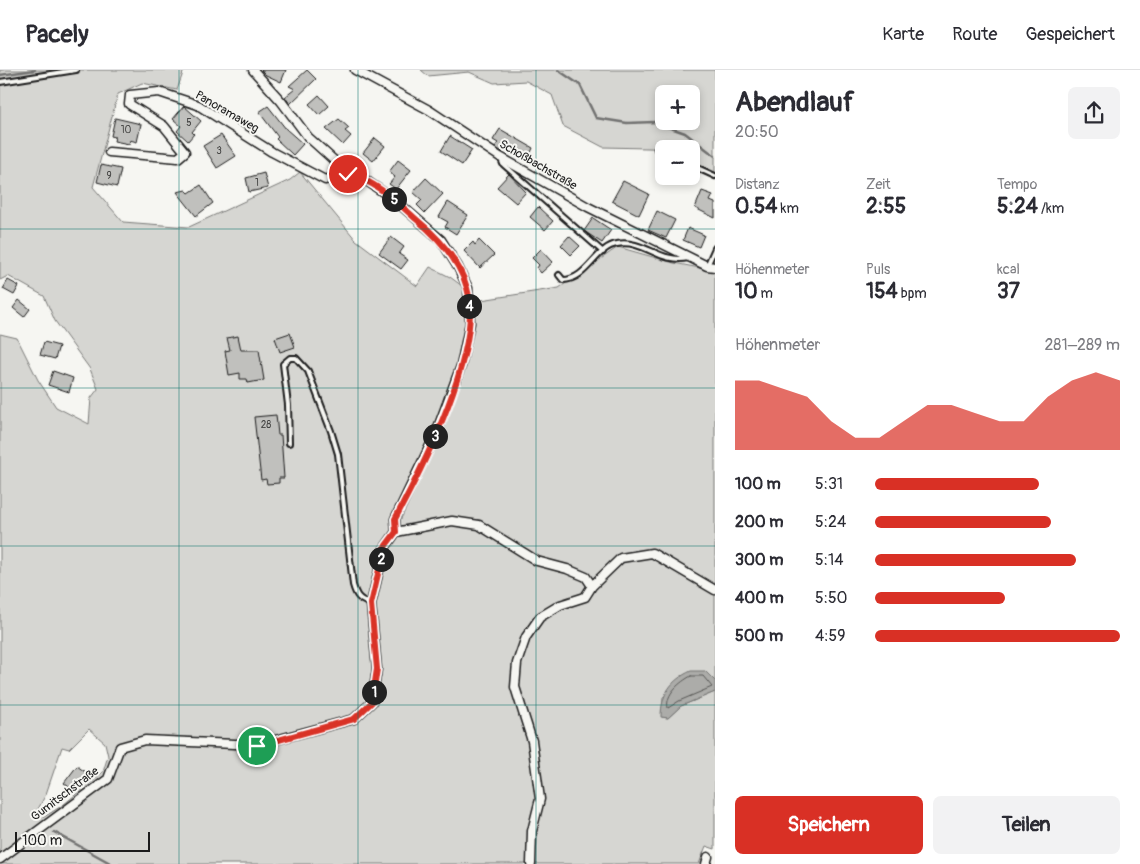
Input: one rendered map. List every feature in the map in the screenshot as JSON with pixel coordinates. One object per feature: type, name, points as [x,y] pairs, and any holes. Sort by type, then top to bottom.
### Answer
[{"type":"street","points":[[253,70],[281,101],[308,137],[348,174],[361,177],[396,200],[441,240],[458,267],[468,288],[470,323],[461,366],[436,433],[395,519],[396,532],[452,521],[479,525],[537,561],[567,569],[586,577],[592,586]]},
{"type":"street","name":"Schoßbachstraße","points":[[356,70],[429,110],[500,157],[588,207],[711,267]]},
{"type":"street","name":"Panoramaweg","points":[[109,152],[178,158],[185,152],[164,126],[129,104],[130,95],[159,92],[198,105],[272,152],[325,180],[348,174]]},
{"type":"street","name":"Gumitschstraße","points":[[0,859],[108,778],[120,746],[145,740],[257,746],[354,719],[372,702],[377,669],[371,604],[384,548],[396,532]]},
{"type":"street","points":[[531,864],[532,831],[540,799],[532,741],[515,687],[517,663],[526,637],[540,617],[560,605],[585,597],[592,586],[622,558],[652,553],[715,590]]},
{"type":"lane","points":[[0,82],[76,70]]},
{"type":"lane","points":[[500,157],[503,164],[603,252]]},
{"type":"lane","points":[[700,169],[715,176]]},
{"type":"lane","points":[[559,275],[563,280],[568,280],[592,264],[603,252],[615,244],[628,243],[638,245],[666,259],[678,260],[690,257]]},
{"type":"lane","points":[[711,267],[715,248]]},
{"type":"lane","points":[[289,443],[288,405],[283,364],[290,358],[296,358],[308,371],[331,430],[338,454],[352,585],[361,601],[371,604]]},
{"type":"shaded area","points":[[0,70],[184,70],[177,90],[142,83],[118,94],[93,187],[123,222],[189,227],[290,180],[300,172],[356,240],[417,286],[430,267],[450,277],[481,300],[559,288],[618,247],[674,263],[715,271],[715,681],[705,671],[663,697],[662,717],[668,718],[681,706],[715,692],[715,849],[706,846],[699,864],[535,864],[533,860],[530,864],[0,864],[0,334],[17,338],[38,380],[56,407],[89,424],[91,398],[98,389],[90,369],[55,321],[44,296],[8,276],[0,280]],"holes":[[[89,729],[105,743],[108,756],[103,772],[63,805],[41,819],[36,813],[46,794],[62,747],[69,749]]]},
{"type":"shaded area","points":[[421,70],[715,70],[715,174],[700,166],[700,140],[655,140],[655,148],[603,147],[563,126],[552,95],[526,81],[494,83],[469,72],[428,76]]},
{"type":"water","points":[[691,671],[705,671],[715,681],[715,692],[681,706],[668,718],[661,717],[663,701],[668,689],[678,679]]},
{"type":"building","points":[[261,70],[286,70],[281,82],[266,75]]},
{"type":"building","points":[[307,70],[316,79],[290,104],[285,97],[295,89],[289,86]]},
{"type":"building","points":[[319,95],[329,106],[319,115],[309,104]]},
{"type":"building","points":[[184,106],[201,121],[192,132],[194,134],[188,141],[177,131],[181,126],[173,119]]},
{"type":"building","points":[[268,106],[286,129],[303,144],[293,155],[276,139],[278,137],[259,112]]},
{"type":"building","points":[[115,118],[141,124],[137,142],[130,140],[129,144],[114,141],[115,137],[111,136]]},
{"type":"building","points":[[339,119],[349,128],[345,131],[351,136],[343,145],[326,129]]},
{"type":"building","points":[[500,129],[533,148],[527,161],[517,156],[520,152],[508,145],[502,152],[495,147],[498,143],[493,140]]},
{"type":"building","points":[[221,135],[236,156],[217,168],[203,146]]},
{"type":"building","points":[[450,136],[472,150],[462,165],[441,151]]},
{"type":"building","points":[[375,138],[385,146],[373,161],[363,153]]},
{"type":"building","points":[[398,160],[411,170],[396,189],[389,184],[395,177],[389,172]]},
{"type":"building","points":[[101,165],[121,169],[117,187],[97,182]]},
{"type":"building","points":[[264,173],[268,188],[249,192],[246,178]]},
{"type":"building","points":[[509,174],[526,192],[516,203],[497,187]]},
{"type":"building","points":[[426,178],[443,194],[425,213],[417,205],[422,200],[413,192]]},
{"type":"building","points":[[623,181],[649,194],[639,215],[612,201]]},
{"type":"building","points":[[201,185],[213,203],[196,216],[177,192],[186,190],[189,193]]},
{"type":"building","points":[[702,191],[713,195],[710,201],[715,203],[715,218],[695,208]]},
{"type":"building","points":[[448,202],[468,215],[456,234],[445,227],[448,222],[439,217]]},
{"type":"building","points":[[538,207],[553,221],[545,230],[530,217]]},
{"type":"building","points":[[657,211],[675,220],[666,238],[648,230]]},
{"type":"building","points":[[593,218],[611,230],[602,243],[584,231]]},
{"type":"building","points":[[688,228],[704,235],[699,247],[683,240]]},
{"type":"building","points":[[569,236],[580,246],[571,255],[561,245]]},
{"type":"building","points":[[391,237],[404,247],[399,254],[408,260],[401,269],[379,253]]},
{"type":"building","points":[[479,240],[494,255],[480,268],[464,251],[473,242],[475,245]]},
{"type":"building","points":[[541,249],[553,262],[541,273],[537,268],[539,265],[532,258]]},
{"type":"building","points":[[8,280],[19,286],[14,295],[3,289]]},
{"type":"building","points":[[19,300],[30,309],[24,317],[13,308]]},
{"type":"building","points":[[290,333],[295,347],[280,352],[275,338]]},
{"type":"building","points":[[238,336],[241,350],[259,350],[264,380],[248,383],[247,379],[240,379],[240,373],[229,375],[225,351],[230,350],[227,338]]},
{"type":"building","points":[[44,342],[59,346],[55,359],[40,355]]},
{"type":"building","points":[[53,371],[73,378],[69,392],[48,385]]},
{"type":"building","points":[[276,415],[278,435],[281,435],[284,478],[279,478],[279,483],[267,484],[266,479],[261,480],[254,417]]},
{"type":"building","points":[[77,766],[88,774],[74,791],[64,783]]},
{"type":"waterway","points":[[0,75],[35,70]]},
{"type":"waterway","points":[[558,70],[580,85],[596,118],[627,123],[654,122],[685,133],[715,156]]},
{"type":"waterway","points":[[54,832],[112,864]]},
{"type":"route","points":[[257,746],[307,734],[354,719],[372,702],[377,669],[371,604],[377,573],[384,548],[396,532],[395,519],[414,484],[436,433],[461,366],[470,323],[468,288],[458,267],[441,240],[396,200],[361,177],[348,174]]}]
